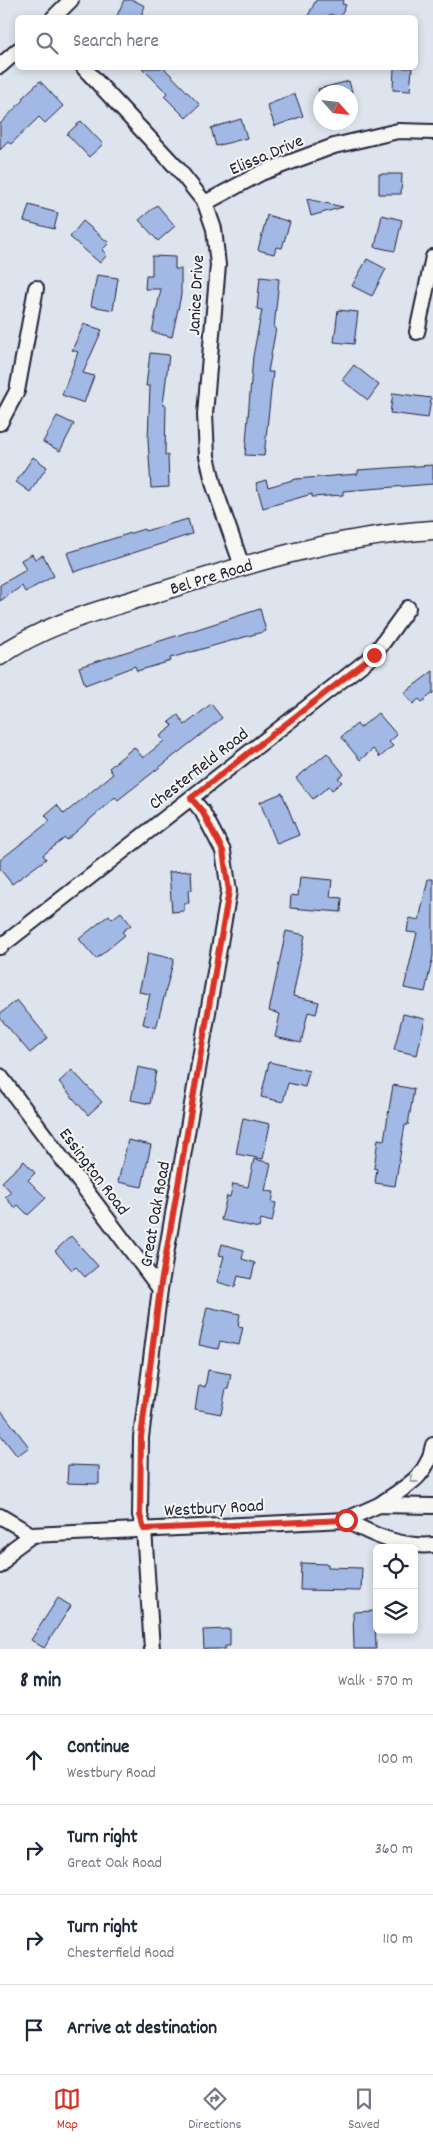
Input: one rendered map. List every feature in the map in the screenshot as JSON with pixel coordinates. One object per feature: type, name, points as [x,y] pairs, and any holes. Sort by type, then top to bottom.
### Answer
[{"type":"main road","name":"Bel Pre Road","points":[[0,656],[20,642],[56,625],[242,566],[306,548],[393,532],[433,530]]},
{"type":"street","points":[[56,15],[71,0]]},
{"type":"street","points":[[0,66],[15,53]]},
{"type":"street","name":"Janice Drive","points":[[86,70],[178,169],[205,203],[214,229],[218,265],[205,414],[207,456],[214,486],[242,566]]},
{"type":"street","name":"Elissa Drive","points":[[205,203],[261,174],[334,146],[398,131],[433,132]]},
{"type":"street","points":[[417,332],[433,257]]},
{"type":"street","points":[[0,424],[16,391],[36,288]]},
{"type":"street","name":"Chesterfield Road","points":[[0,947],[374,655],[408,608]]},
{"type":"street","name":"Great Oak Road","points":[[152,1649],[144,1529],[140,1515],[141,1437],[160,1289],[229,891],[223,851],[202,811],[191,798]]},
{"type":"street","name":"Essington Road","points":[[0,1076],[160,1289]]},
{"type":"street","points":[[378,1505],[419,1476],[430,1460],[433,1445]]},
{"type":"street","name":"Westbury Road","points":[[32,1535],[346,1520],[378,1505],[433,1506]]},
{"type":"street","points":[[0,1516],[32,1535],[13,1549],[0,1566]]},
{"type":"street","points":[[346,1520],[369,1533],[387,1540],[418,1546],[433,1545]]},
{"type":"building","points":[[124,0],[133,0],[145,6],[141,15],[117,15]]},
{"type":"building","points":[[316,0],[344,0],[342,4],[346,5],[341,15],[308,15]]},
{"type":"building","points":[[144,70],[166,70],[200,105],[186,118],[164,96],[167,93]]},
{"type":"building","points":[[394,70],[412,70],[410,91],[393,90]]},
{"type":"building","points":[[40,81],[63,106],[45,123],[39,117],[11,144],[8,142],[0,150],[0,124],[23,100],[22,98]]},
{"type":"building","points":[[349,81],[350,85],[334,85]]},
{"type":"building","points":[[295,94],[303,116],[275,126],[267,105]]},
{"type":"building","points":[[241,119],[247,138],[216,146],[211,128]]},
{"type":"building","points":[[81,121],[103,144],[89,157],[67,134]]},
{"type":"building","points":[[379,174],[402,174],[401,194],[379,194]]},
{"type":"building","points":[[307,199],[343,207],[311,216]]},
{"type":"building","points":[[29,205],[58,213],[54,229],[24,221]]},
{"type":"building","points":[[157,205],[175,226],[158,241],[139,220]]},
{"type":"building","points":[[267,215],[290,222],[282,248],[276,247],[274,254],[258,250]]},
{"type":"building","points":[[382,215],[402,220],[395,251],[375,247]]},
{"type":"building","points":[[83,221],[109,243],[102,250],[107,255],[100,263],[70,237]]},
{"type":"building","points":[[152,256],[175,257],[175,269],[181,269],[181,295],[172,337],[152,332],[161,289],[145,289],[146,275],[152,275]]},
{"type":"building","points":[[367,259],[386,269],[372,296],[352,286]]},
{"type":"building","points":[[97,275],[118,278],[113,310],[91,306]]},
{"type":"building","points":[[260,277],[279,279],[274,328],[276,328],[268,372],[273,372],[264,456],[245,455],[253,356],[262,310],[257,309]]},
{"type":"building","points":[[338,310],[358,312],[354,344],[334,342]]},
{"type":"building","points":[[84,324],[102,330],[83,373],[94,376],[84,403],[62,395],[78,352],[72,350]]},
{"type":"building","points":[[150,353],[169,355],[163,405],[166,405],[165,455],[168,455],[169,487],[151,488],[148,440],[150,386],[146,386]]},
{"type":"building","points":[[354,365],[379,385],[368,400],[342,380]]},
{"type":"building","points":[[393,393],[431,398],[428,418],[390,413]]},
{"type":"building","points":[[57,416],[74,424],[60,451],[43,442]]},
{"type":"building","points":[[33,457],[47,467],[30,492],[16,482]]},
{"type":"building","points":[[433,465],[433,484],[343,491],[343,495],[312,497],[312,494],[263,508],[256,483],[266,480],[268,487],[296,479],[358,474],[358,470]]},
{"type":"building","points":[[188,519],[192,534],[74,572],[67,553],[144,529],[145,531]]},
{"type":"building","points":[[32,554],[35,559],[43,555],[54,576],[25,592],[22,586],[0,601],[0,585],[26,570],[21,560]]},
{"type":"building","points":[[260,609],[266,631],[170,658],[171,661],[137,671],[135,666],[85,685],[79,667]]},
{"type":"building","points":[[433,671],[433,693],[422,702],[419,699],[413,704],[404,693]]},
{"type":"building","points":[[211,704],[222,718],[118,800],[115,797],[67,840],[65,838],[43,855],[46,859],[12,884],[0,869],[0,860],[50,821],[45,815],[57,805],[64,814],[113,774],[109,768],[134,747],[143,758],[164,741],[160,736],[173,726],[169,722],[178,715],[185,725]]},
{"type":"building","points":[[378,713],[397,735],[389,742],[393,746],[380,757],[373,749],[360,760],[341,737],[357,724],[360,728]]},
{"type":"building","points":[[327,753],[344,774],[338,778],[342,782],[332,790],[329,786],[313,799],[296,778]]},
{"type":"building","points":[[282,793],[299,835],[277,844],[260,802]]},
{"type":"building","points":[[191,871],[192,890],[188,891],[189,903],[184,903],[184,911],[172,912],[169,872]]},
{"type":"building","points":[[300,877],[332,880],[330,897],[342,898],[341,912],[290,908],[291,895],[298,896]]},
{"type":"building","points":[[428,879],[433,879],[433,956],[425,992],[404,988],[417,933],[407,932],[409,918],[419,920]]},
{"type":"building","points":[[121,912],[131,925],[122,932],[125,935],[96,959],[79,939],[109,915],[112,919]]},
{"type":"building","points":[[286,931],[305,935],[293,996],[319,1002],[316,1014],[308,1012],[301,1043],[275,1037],[280,1014],[269,1011]]},
{"type":"building","points":[[148,953],[174,959],[156,1028],[143,1024],[150,994],[139,992]]},
{"type":"building","points":[[17,1000],[48,1038],[30,1053],[0,1018],[0,1014]]},
{"type":"building","points":[[403,1014],[425,1019],[417,1055],[394,1050]]},
{"type":"building","points":[[269,1062],[309,1071],[305,1087],[288,1083],[283,1102],[261,1097]]},
{"type":"building","points":[[138,1067],[156,1071],[150,1104],[131,1100]]},
{"type":"building","points":[[72,1070],[102,1102],[88,1115],[59,1082]]},
{"type":"building","points":[[393,1085],[414,1089],[408,1125],[405,1125],[395,1186],[375,1183],[377,1169],[374,1168],[378,1139],[384,1140]]},
{"type":"building","points":[[243,1118],[270,1124],[263,1159],[236,1154]]},
{"type":"building","points":[[128,1140],[151,1145],[142,1187],[118,1182]]},
{"type":"building","points":[[254,1159],[271,1163],[265,1191],[274,1192],[272,1202],[276,1203],[272,1222],[261,1219],[259,1228],[221,1220],[227,1196],[230,1197],[233,1184],[248,1187]]},
{"type":"building","points":[[24,1161],[35,1173],[28,1180],[46,1198],[28,1215],[18,1205],[15,1208],[5,1197],[11,1192],[2,1182]]},
{"type":"building","points":[[71,1236],[98,1266],[85,1277],[76,1267],[72,1270],[55,1251]]},
{"type":"building","points":[[222,1244],[244,1250],[242,1259],[255,1263],[251,1279],[238,1276],[235,1287],[217,1282],[224,1256],[219,1255]]},
{"type":"building","points":[[207,1307],[240,1314],[238,1326],[243,1327],[239,1345],[220,1341],[218,1349],[199,1345]]},
{"type":"building","points":[[208,1370],[231,1374],[221,1414],[195,1409],[199,1385],[205,1387]]},
{"type":"building","points":[[0,1409],[29,1447],[17,1456],[0,1434]]},
{"type":"building","points":[[68,1465],[99,1466],[99,1484],[67,1483]]},
{"type":"building","points":[[301,1563],[328,1564],[328,1567],[362,1568],[361,1591],[300,1590]]},
{"type":"building","points":[[58,1598],[71,1606],[44,1648],[31,1640]]},
{"type":"building","points":[[373,1611],[373,1634],[376,1634],[376,1649],[354,1649],[353,1612]]},
{"type":"building","points":[[230,1629],[230,1646],[225,1646],[225,1649],[204,1649],[203,1630]]},
{"type":"route","points":[[346,1520],[144,1529],[140,1515],[141,1437],[160,1289],[229,891],[223,851],[202,811],[191,798],[374,655]]}]
